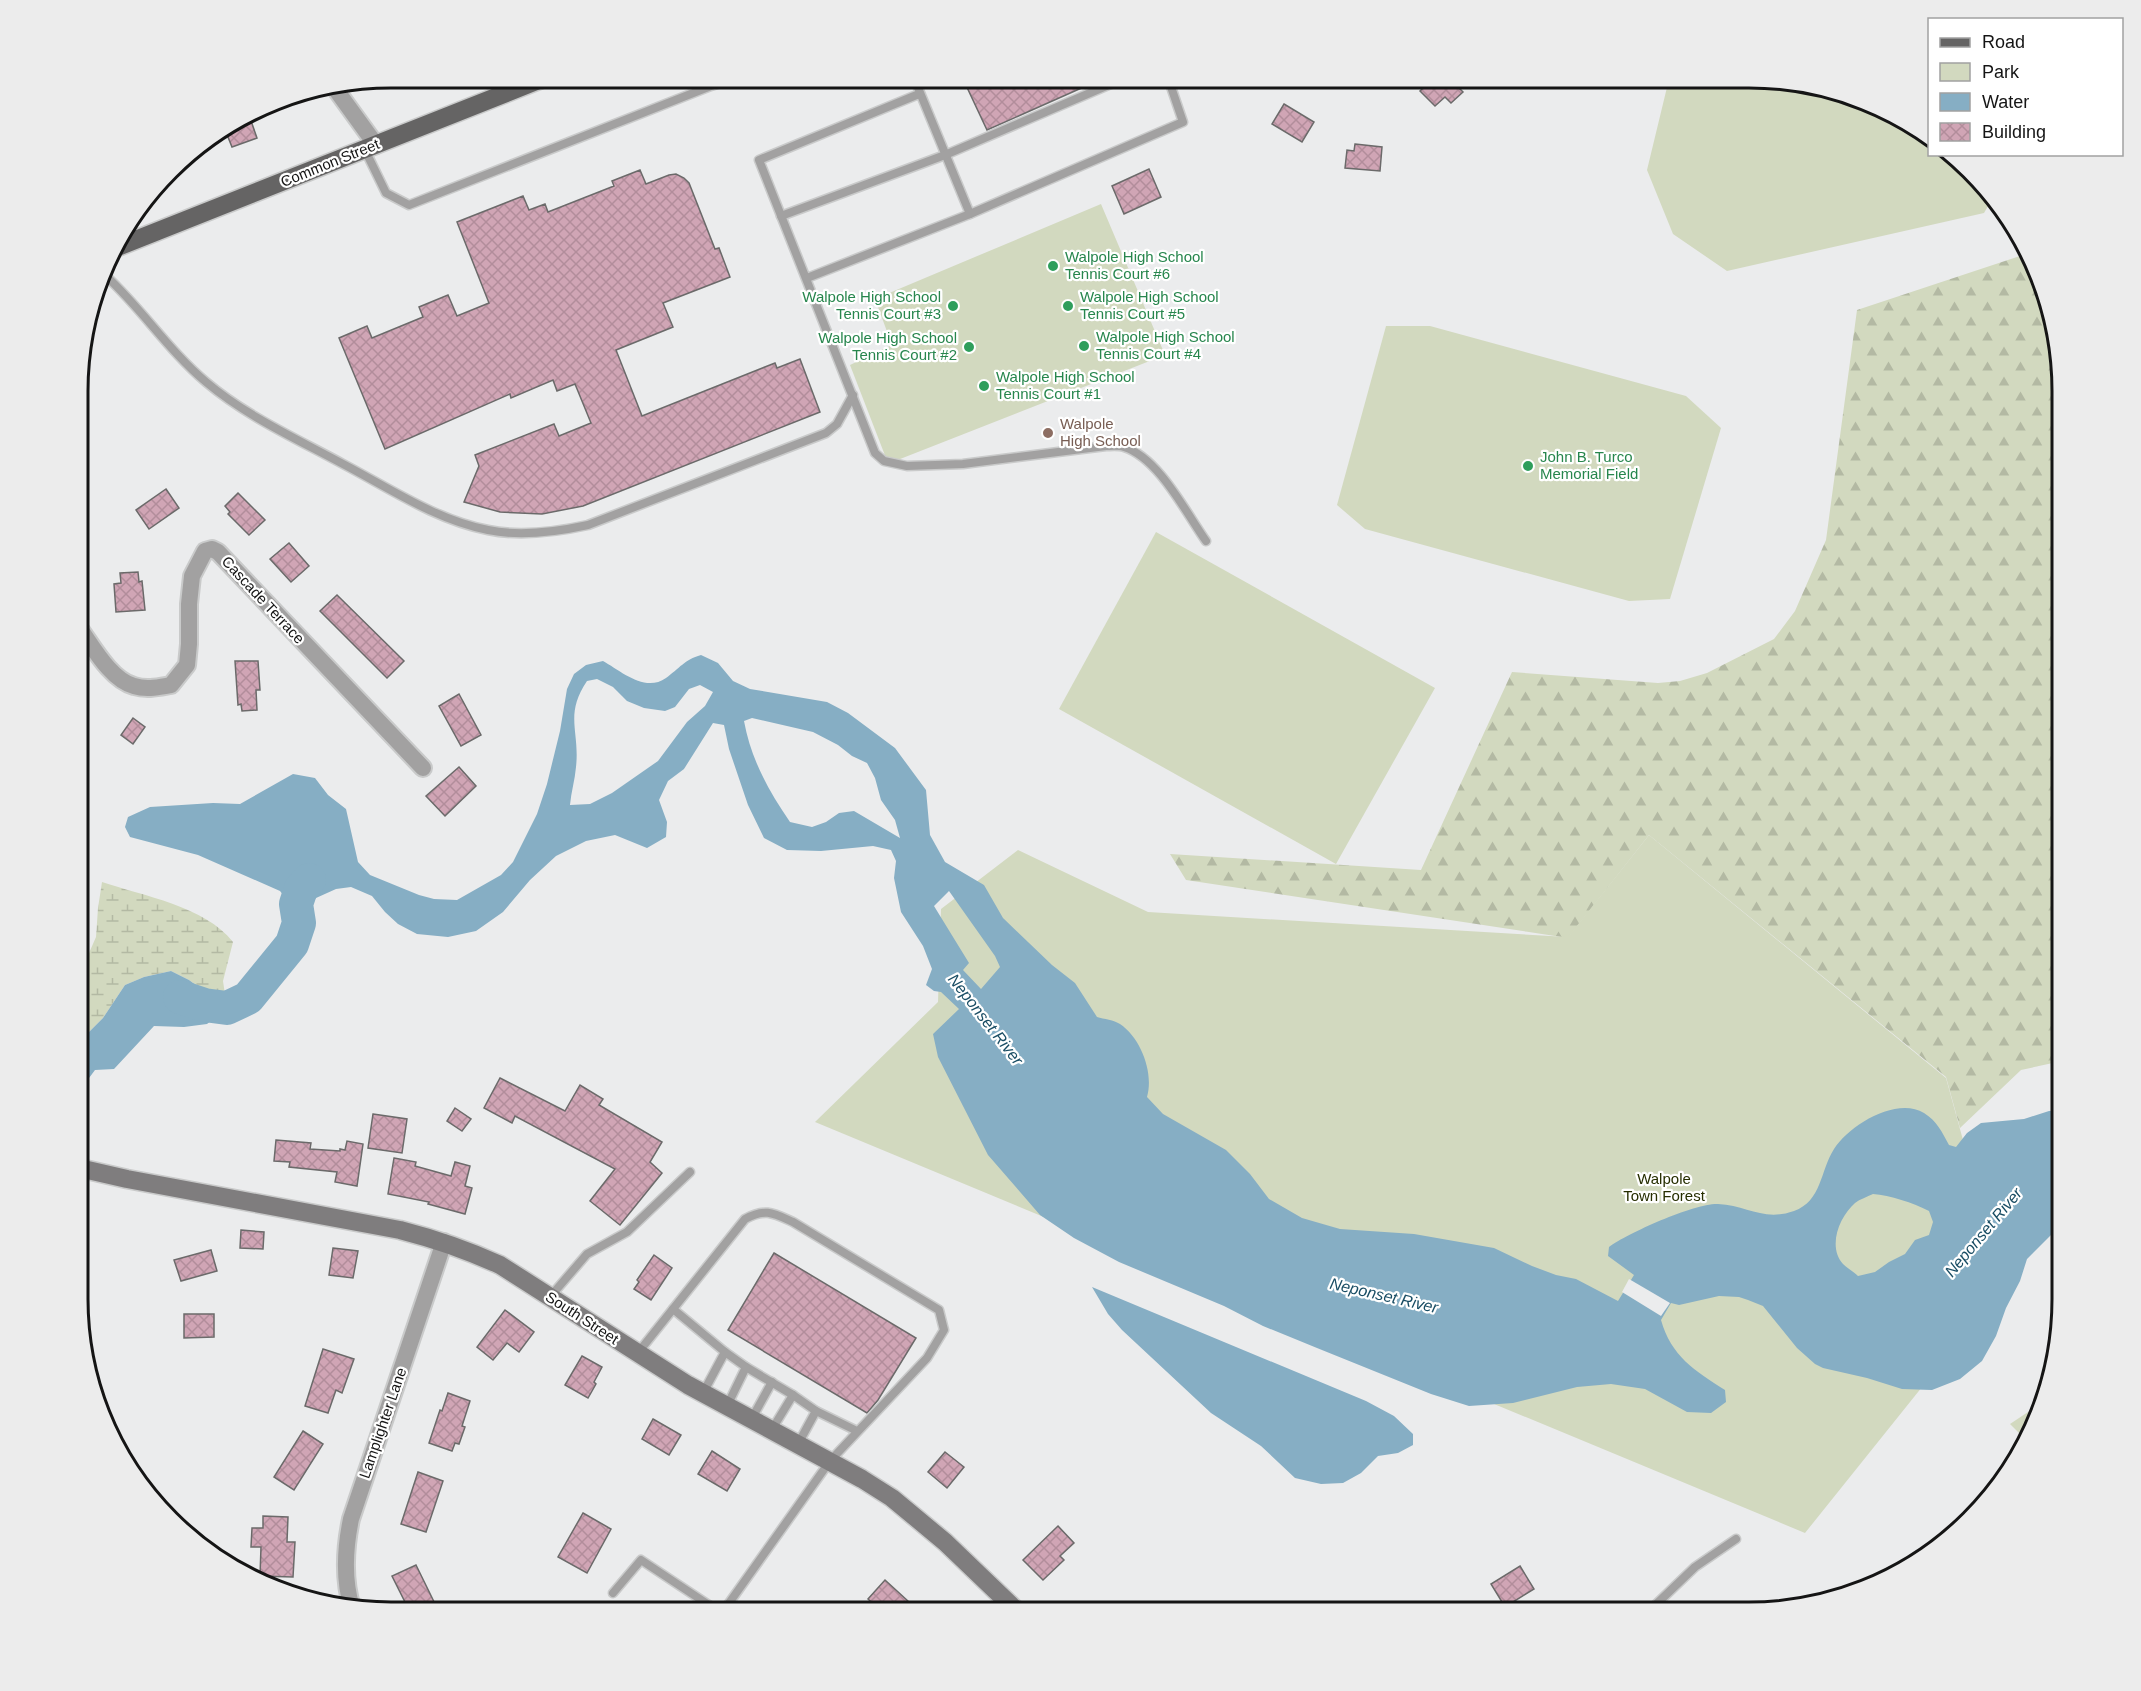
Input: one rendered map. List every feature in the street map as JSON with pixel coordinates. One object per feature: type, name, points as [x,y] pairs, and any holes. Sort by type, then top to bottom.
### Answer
[{"type":"main road","name":"Common Street","points":[[127,243],[519,88]]},
{"type":"street","points":[[338,93],[370,147]]},
{"type":"street","name":"Cascade Terrace","points":[[88,641],[105,665],[132,686],[151,688],[171,685],[187,665],[192,576],[205,551],[212,549],[218,552],[423,768]]},
{"type":"street","name":"South Street","points":[[88,1170],[354,1221],[444,1242],[500,1265],[703,1394],[862,1479],[917,1517],[1007,1602]]},
{"type":"street","name":"Lamplighter Lane","points":[[349,1600],[345,1565],[351,1519],[444,1242]]},
{"type":"lane","points":[[370,147],[386,193],[409,205],[706,88]]},
{"type":"lane","points":[[917,88],[970,214]]},
{"type":"lane","points":[[782,216],[945,155],[1102,88]]},
{"type":"lane","points":[[807,278],[970,214],[1183,122],[1171,88]]},
{"type":"lane","points":[[919,94],[759,160],[875,453],[884,461],[897,465],[963,464],[1106,446],[1124,447],[1143,458],[1164,480],[1206,541]]},
{"type":"lane","points":[[110,280],[164,340],[207,383],[236,403],[284,432],[432,511],[488,530],[537,533],[563,531],[588,525],[826,433],[837,424],[853,395]]},
{"type":"lane","points":[[550,1298],[586,1254],[627,1232],[690,1172]]},
{"type":"lane","points":[[638,1354],[745,1219],[758,1212],[773,1213],[793,1222],[939,1310],[944,1330],[927,1358],[830,1461],[729,1602]]},
{"type":"lane","points":[[673,1309],[747,1367],[816,1411],[857,1431]]},
{"type":"lane","points":[[703,1394],[725,1352]]},
{"type":"lane","points":[[726,1407],[747,1367]]},
{"type":"lane","points":[[751,1420],[771,1382]]},
{"type":"lane","points":[[771,1431],[793,1395]]},
{"type":"lane","points":[[798,1445],[816,1411]]},
{"type":"lane","points":[[1658,1602],[1695,1567],[1736,1539]]},
{"type":"lane","points":[[613,1593],[641,1560],[706,1602]]},
{"type":"green space","points":[[1667,88],[1770,89],[1828,99],[1866,112],[1901,129],[1928,147],[1928,156],[1940,156],[1964,177],[1989,205],[1984,213],[1727,271],[1673,234],[1647,170]]},
{"type":"green space","points":[[1101,204],[1165,355],[895,461],[886,458],[850,365],[892,345],[875,299]]},
{"type":"green space","points":[[2020,256],[2036,294],[2047,332],[2052,371],[2052,1063],[2021,1070],[1960,1128],[1946,1077],[1649,835],[1568,938],[1186,880],[1170,854],[1421,870],[1512,672],[1658,683],[1680,681],[1707,673],[1774,639],[1795,611],[1826,540],[1857,310]]},
{"type":"green space","name":"John B. Turco Memorial Field","points":[[1386,326],[1430,326],[1686,396],[1721,428],[1670,599],[1629,601],[1365,529],[1337,505]]},
{"type":"green space","points":[[1156,532],[1435,688],[1336,864],[1059,709]]},
{"type":"green space","name":"Walpole Town Forest","points":[[1649,835],[1946,1078],[2003,1286],[1805,1533],[815,1122],[938,1002],[941,909],[1018,850],[1148,912],[1568,937]]},
{"type":"green space","points":[[102,882],[190,911],[221,930],[233,942],[223,981],[227,1008],[189,980],[171,971],[144,977],[125,985],[103,1018],[88,1033],[88,955],[96,937]]},
{"type":"green space","points":[[2031,1410],[2021,1435],[2010,1424]]},
{"type":"water","points":[[701,655],[718,663],[733,681],[750,689],[827,702],[848,713],[895,748],[926,790],[930,835],[945,862],[984,885],[1003,918],[1052,965],[1075,983],[1097,1017],[1118,1023],[1134,1038],[1147,1067],[1149,1088],[1147,1097],[1163,1114],[1226,1150],[1250,1174],[1269,1199],[1302,1218],[1340,1229],[1414,1234],[1494,1248],[1532,1266],[1556,1275],[1576,1279],[1618,1301],[1634,1275],[1608,1256],[1609,1247],[1662,1220],[1707,1205],[1728,1205],[1773,1215],[1794,1211],[1810,1200],[1815,1193],[1829,1158],[1841,1140],[1874,1116],[1901,1108],[1924,1113],[1939,1127],[1949,1145],[1956,1147],[1967,1133],[1981,1123],[2024,1119],[2052,1111],[2052,1234],[2027,1259],[1996,1336],[1982,1361],[1960,1379],[1932,1390],[1902,1389],[1823,1368],[1797,1348],[1763,1306],[1739,1297],[1719,1296],[1679,1305],[1671,1303],[1661,1320],[1665,1333],[1685,1361],[1725,1390],[1726,1402],[1711,1413],[1687,1412],[1645,1389],[1611,1384],[1577,1387],[1513,1403],[1469,1406],[1431,1394],[1263,1326],[1224,1306],[1119,1262],[1074,1238],[1040,1215],[988,1155],[938,1057],[933,1034],[959,1009],[941,992],[934,991],[926,985],[932,969],[923,946],[901,912],[894,878],[896,861],[891,850],[873,846],[821,851],[787,850],[764,838],[748,805],[729,749],[724,725],[713,723],[684,769],[668,781],[659,800],[667,822],[666,837],[647,848],[615,835],[586,841],[556,856],[530,880],[503,912],[476,931],[448,937],[417,934],[398,924],[372,896],[351,887],[336,889],[316,898],[310,905],[307,921],[304,924],[291,919],[291,905],[280,891],[198,855],[130,837],[125,827],[128,817],[150,807],[213,803],[240,804],[293,774],[315,778],[328,795],[346,809],[358,862],[370,875],[419,895],[434,899],[457,900],[501,875],[513,862],[537,814],[547,784],[560,731],[567,689],[574,674],[586,665],[603,661],[633,679],[650,683],[666,678],[686,662]],"holes":[[[597,679],[613,687],[627,701],[644,708],[665,711],[675,707],[689,689],[700,685],[713,692],[705,706],[687,722],[658,761],[612,793],[590,804],[570,805],[577,754],[574,723],[576,704],[587,681]],[[752,718],[813,732],[867,763],[875,778],[881,800],[895,820],[900,838],[854,811],[839,813],[826,822],[812,827],[790,822],[761,774],[751,748],[744,721]],[[949,891],[995,956],[1000,967],[981,989],[963,970],[969,963],[934,906]],[[1873,1194],[1909,1202],[1923,1208],[1929,1211],[1933,1222],[1929,1235],[1915,1240],[1905,1254],[1875,1272],[1858,1276],[1838,1257],[1837,1232],[1840,1223],[1850,1209],[1857,1202]]]},
{"type":"water","points":[[171,971],[189,980],[227,1008],[207,1024],[184,1027],[154,1026],[114,1069],[95,1070],[88,1079],[88,1033],[103,1018],[125,985],[144,977]]},
{"type":"water","points":[[1092,1287],[1366,1401],[1394,1416],[1413,1434],[1413,1445],[1398,1453],[1378,1456],[1361,1473],[1343,1483],[1321,1484],[1295,1478],[1261,1446],[1211,1413],[1122,1330],[1108,1314]]},
{"type":"pier","points":[[1629,1279],[1670,1303],[1661,1316],[1622,1292]]},
{"type":"building","points":[[967,88],[1082,88],[987,130]]},
{"type":"building","points":[[1423,88],[1459,88],[1463,92],[1451,103],[1445,97],[1435,106],[1420,91]]},
{"type":"building","points":[[1284,104],[1314,122],[1302,142],[1272,124]]},
{"type":"building","points":[[252,123],[257,138],[232,147],[228,137]]},
{"type":"building","points":[[1355,144],[1382,147],[1380,171],[1345,168],[1347,150],[1354,151]]},
{"type":"building","points":[[1149,169],[1161,197],[1124,214],[1112,186]]},
{"type":"building","points":[[640,170],[646,184],[676,174],[689,183],[715,249],[719,248],[730,277],[663,303],[673,327],[616,350],[642,416],[775,363],[777,368],[800,359],[820,412],[583,506],[542,514],[500,512],[464,502],[479,466],[475,455],[554,424],[559,436],[591,423],[575,384],[557,391],[553,380],[511,398],[510,394],[385,449],[339,338],[367,326],[372,338],[423,317],[419,307],[448,295],[457,316],[489,303],[457,222],[523,196],[529,210],[545,204],[548,212],[614,186],[612,181]]},
{"type":"building","points":[[166,489],[179,508],[149,529],[136,510]]},
{"type":"building","points":[[238,493],[265,520],[249,535],[228,514],[230,512],[225,506]]},
{"type":"building","points":[[289,543],[309,566],[291,582],[270,559]]},
{"type":"building","points":[[138,572],[139,582],[142,581],[145,610],[116,612],[114,584],[121,583],[120,573]]},
{"type":"building","points":[[337,595],[404,661],[387,678],[320,611]]},
{"type":"building","points":[[235,661],[258,661],[260,690],[256,690],[257,710],[242,711],[241,704],[238,705]]},
{"type":"building","points":[[459,694],[481,735],[461,746],[439,706]]},
{"type":"building","points":[[133,718],[145,727],[133,744],[121,735]]},
{"type":"building","points":[[459,767],[476,786],[445,816],[426,796]]},
{"type":"building","points":[[500,1078],[565,1111],[580,1085],[603,1099],[599,1105],[662,1142],[650,1162],[662,1173],[620,1225],[590,1201],[615,1169],[515,1116],[512,1123],[484,1108]]},
{"type":"building","points":[[455,1108],[471,1119],[462,1131],[447,1121]]},
{"type":"building","points":[[373,1114],[407,1119],[402,1153],[368,1148]]},
{"type":"building","points":[[276,1140],[311,1143],[310,1149],[340,1151],[340,1149],[345,1150],[347,1141],[363,1144],[357,1186],[335,1182],[337,1172],[289,1167],[290,1162],[274,1161]]},
{"type":"building","points":[[394,1158],[416,1162],[415,1166],[451,1176],[455,1162],[470,1166],[465,1186],[472,1188],[465,1214],[428,1204],[429,1202],[388,1194]]},
{"type":"building","points":[[241,1230],[264,1232],[263,1249],[240,1248]]},
{"type":"building","points":[[333,1248],[358,1251],[353,1278],[329,1275]]},
{"type":"building","points":[[211,1250],[217,1271],[181,1281],[174,1260]]},
{"type":"building","points":[[774,1253],[916,1338],[878,1400],[867,1413],[728,1330]]},
{"type":"building","points":[[654,1255],[672,1268],[651,1300],[634,1289],[639,1282],[637,1280]]},
{"type":"building","points":[[505,1310],[534,1332],[519,1352],[507,1343],[493,1360],[477,1347]]},
{"type":"building","points":[[184,1314],[214,1314],[214,1337],[184,1338]]},
{"type":"building","points":[[323,1349],[354,1359],[342,1393],[336,1390],[328,1413],[305,1406]]},
{"type":"building","points":[[582,1356],[602,1367],[588,1398],[565,1385]]},
{"type":"building","points":[[448,1393],[470,1401],[459,1444],[455,1443],[452,1451],[429,1443]]},
{"type":"building","points":[[653,1419],[681,1435],[669,1455],[642,1439]]},
{"type":"building","points":[[303,1431],[323,1444],[294,1490],[274,1477]]},
{"type":"building","points":[[712,1451],[740,1469],[727,1491],[698,1474]]},
{"type":"building","points":[[945,1452],[964,1467],[947,1488],[928,1472]]},
{"type":"building","points":[[418,1472],[443,1481],[426,1532],[401,1524]]},
{"type":"building","points":[[583,1513],[611,1529],[587,1573],[558,1557]]},
{"type":"building","points":[[263,1516],[288,1517],[287,1542],[295,1542],[293,1577],[269,1576],[260,1572],[261,1547],[251,1547],[252,1528],[263,1528]]},
{"type":"building","points":[[1058,1526],[1074,1543],[1060,1556],[1064,1560],[1043,1580],[1023,1560]]},
{"type":"building","points":[[416,1565],[434,1602],[405,1602],[392,1576]]},
{"type":"building","points":[[1520,1566],[1534,1589],[1513,1602],[1502,1602],[1491,1584]]},
{"type":"building","points":[[885,1580],[909,1602],[871,1602],[868,1599]]},
{"type":"waterway","name":"Neponset River","points":[[180,997],[204,1005],[227,1008],[248,998],[292,944],[299,923],[296,904],[301,889],[309,880]]},
{"type":"place","name":"Walpole High School Tennis Court #6","points":[[1053,266]]},
{"type":"place","name":"Walpole High School Tennis Court #3","points":[[953,306]]},
{"type":"place","name":"Walpole High School Tennis Court #5","points":[[1068,306]]},
{"type":"place","name":"Walpole High School Tennis Court #4","points":[[1084,346]]},
{"type":"place","name":"Walpole High School Tennis Court #2","points":[[969,347]]},
{"type":"place","name":"Walpole High School Tennis Court #1","points":[[984,386]]},
{"type":"place","name":"Walpole High School","points":[[1048,433]]},
{"type":"place","name":"John B. Turco Memorial Field","points":[[1528,466]]}]
